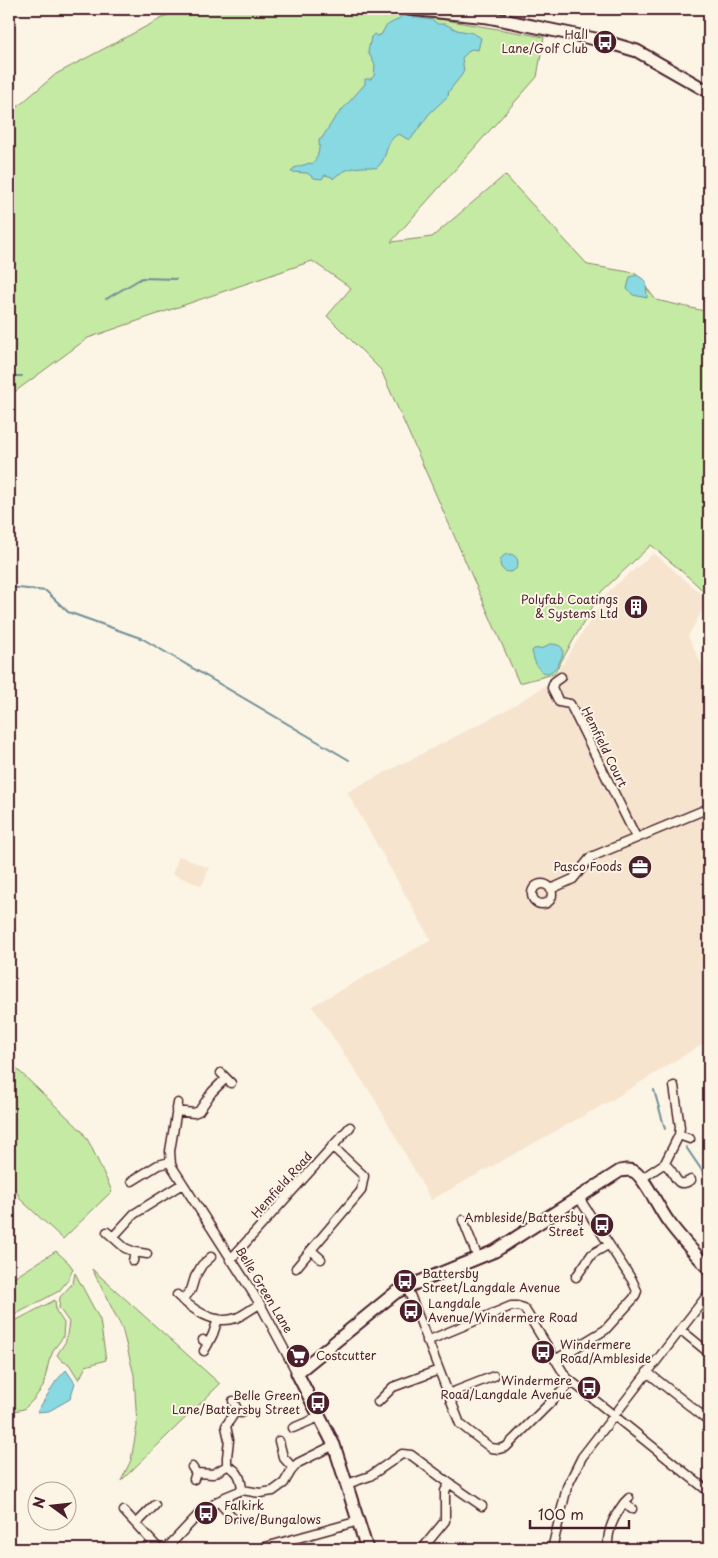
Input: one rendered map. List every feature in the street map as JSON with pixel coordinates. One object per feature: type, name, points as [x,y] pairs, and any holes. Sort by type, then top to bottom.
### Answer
[{"type":"street","points":[[409,9],[488,18],[600,40],[637,51],[709,92]]},
{"type":"street","name":"Hemfield Court","points":[[561,678],[554,682],[552,688],[559,702],[570,704],[636,838]]},
{"type":"street","points":[[551,889],[574,879],[591,857],[709,808]]},
{"type":"street","points":[[132,1180],[158,1164],[170,1162],[177,1107],[194,1113],[199,1111],[212,1092],[226,1078]]},
{"type":"street","points":[[641,1179],[664,1164],[679,1135],[680,1127],[674,1086]]},
{"type":"street","name":"Hemfield Road","points":[[230,1260],[350,1127]]},
{"type":"street","points":[[679,1135],[690,1139]]},
{"type":"street","points":[[296,1268],[361,1191],[364,1176],[332,1146]]},
{"type":"street","name":"Belle Green Lane","points":[[170,1162],[230,1260],[260,1304],[334,1445],[367,1549]]},
{"type":"street","points":[[664,1164],[668,1166],[680,1183],[692,1180]]},
{"type":"street","points":[[297,1373],[395,1293],[495,1251],[620,1171],[630,1170],[641,1179],[667,1221],[709,1269]]},
{"type":"street","points":[[147,1254],[125,1248],[110,1235],[134,1214],[182,1184]]},
{"type":"street","points":[[555,1360],[605,1330],[634,1298],[637,1291],[632,1280],[579,1198]]},
{"type":"street","points":[[463,1220],[478,1258]]},
{"type":"street","points":[[576,1277],[592,1254],[608,1245]]},
{"type":"street","points":[[311,1250],[321,1259]]},
{"type":"street","points":[[133,1261],[135,1252]]},
{"type":"street","points":[[211,1256],[202,1265],[195,1277],[191,1290],[179,1298],[196,1312],[224,1320],[235,1318],[260,1304]]},
{"type":"street","points":[[407,1287],[458,1420],[463,1428],[491,1448],[499,1449],[506,1447],[571,1382]]},
{"type":"street","points":[[552,1549],[567,1486],[582,1457],[709,1294]]},
{"type":"street","points":[[427,1341],[511,1306],[517,1306],[526,1311],[561,1371],[571,1382],[709,1492]]},
{"type":"street","points":[[204,1352],[206,1342],[213,1334],[218,1319]]},
{"type":"street","points":[[681,1330],[709,1353]]},
{"type":"street","points":[[378,1402],[383,1391],[439,1370]]},
{"type":"street","points":[[648,1372],[709,1421]]},
{"type":"street","points":[[448,1394],[494,1376]]},
{"type":"street","points":[[227,1466],[229,1440],[226,1426],[237,1408]]},
{"type":"street","points":[[293,1428],[319,1417]]},
{"type":"street","points":[[279,1441],[286,1452],[287,1463],[293,1468]]},
{"type":"street","points":[[166,1549],[199,1514],[218,1501],[242,1490],[264,1493],[273,1491],[284,1483],[293,1468],[302,1461],[334,1445]]},
{"type":"street","points":[[347,1484],[370,1476],[402,1454],[410,1455],[482,1506]]},
{"type":"street","points":[[194,1473],[213,1474],[227,1466]]},
{"type":"street","points":[[227,1466],[237,1472],[242,1490]]},
{"type":"street","points":[[422,1549],[445,1521],[445,1491],[449,1483]]},
{"type":"street","points":[[218,1501],[233,1518]]},
{"type":"street","points":[[608,1549],[608,1531],[612,1522],[627,1501],[632,1509]]},
{"type":"street","points":[[136,1524],[155,1506]]},
{"type":"street","points":[[126,1516],[159,1549]]},
{"type":"street","points":[[258,1549],[359,1521]]},
{"type":"shaded area","points":[[654,553],[708,600],[688,636],[709,680],[709,1040],[612,1100],[431,1200],[374,1098],[312,1006],[431,940],[347,792],[503,712],[550,683],[610,590]]},
{"type":"shaded area","points":[[179,856],[209,868],[202,886],[172,874]]},
{"type":"green space","points":[[173,9],[361,9],[393,14],[399,12],[544,37],[537,77],[391,242],[432,237],[505,175],[588,265],[635,273],[656,300],[709,312],[709,597],[651,545],[601,592],[554,674],[519,683],[381,370],[327,316],[351,288],[312,261],[88,338],[9,396],[9,114],[56,74],[168,15]]},
{"type":"green space","points":[[9,1059],[18,1070],[82,1131],[112,1191],[63,1239],[21,1200],[9,1178]]},
{"type":"green space","points":[[56,1251],[73,1269],[68,1280],[59,1291],[9,1318],[9,1281]]},
{"type":"green space","points":[[92,1269],[220,1384],[121,1481],[131,1460],[137,1426],[134,1375],[122,1328]]},
{"type":"green space","points":[[75,1273],[100,1320],[106,1360],[86,1366],[79,1380],[69,1364],[62,1361],[57,1355],[66,1341],[69,1322],[59,1308],[60,1297],[73,1283]]},
{"type":"green space","points":[[55,1300],[56,1311],[64,1323],[63,1337],[54,1349],[49,1361],[43,1387],[24,1409],[9,1412],[9,1386],[14,1378],[14,1369],[9,1359],[9,1324]]},
{"type":"water","points":[[402,15],[432,20],[438,24],[445,24],[457,30],[473,33],[481,38],[478,50],[471,49],[462,58],[464,71],[449,91],[448,96],[429,114],[411,139],[407,139],[399,134],[391,140],[383,160],[376,168],[353,168],[342,172],[333,179],[325,175],[322,179],[314,178],[307,173],[291,172],[294,168],[314,162],[318,153],[319,140],[334,119],[365,84],[365,79],[371,79],[374,76],[375,65],[368,52],[371,37],[374,34],[377,36],[382,34],[389,24]]},
{"type":"water","points":[[637,275],[646,281],[647,298],[633,295],[627,289],[630,277]]},
{"type":"water","points":[[505,554],[513,554],[518,559],[516,570],[505,572],[500,567],[500,559]]},
{"type":"water","points":[[549,644],[560,646],[563,653],[555,668],[547,673],[539,669],[532,651],[544,648]]},
{"type":"water","points":[[66,1370],[75,1383],[70,1399],[49,1411],[37,1412],[56,1381]]},
{"type":"waterway","points":[[106,299],[142,278],[176,279]]},
{"type":"waterway","points":[[9,374],[11,376],[22,376]]},
{"type":"waterway","points":[[9,587],[46,591],[68,612],[143,639],[349,760]]},
{"type":"waterway","points":[[654,1090],[665,1129]]},
{"type":"waterway","points":[[686,1147],[709,1181]]},
{"type":"place","name":"Hall Lane/Golf Club","points":[[605,42]]},
{"type":"place","name":"Polyfab Coatings & Systems Ltd","points":[[636,607]]},
{"type":"place","name":"Pasco Foods","points":[[640,867]]},
{"type":"place","name":"Ambleside/Battersby Street","points":[[602,1225]]},
{"type":"place","name":"Battersby Street/Langdale Avenue","points":[[405,1281]]},
{"type":"place","name":"Langdale Avenue/Windermere Road","points":[[411,1311]]},
{"type":"place","name":"Windermere Road/Ambleside","points":[[543,1352]]},
{"type":"place","name":"Costcutter","points":[[298,1356]]},
{"type":"place","name":"Windermere Road/Langdale Avenue","points":[[589,1388]]},
{"type":"place","name":"Belle Green Lane/Battersby Street","points":[[318,1403]]},
{"type":"place","name":"Falkirk Drive/Bungalows","points":[[206,1513]]}]
